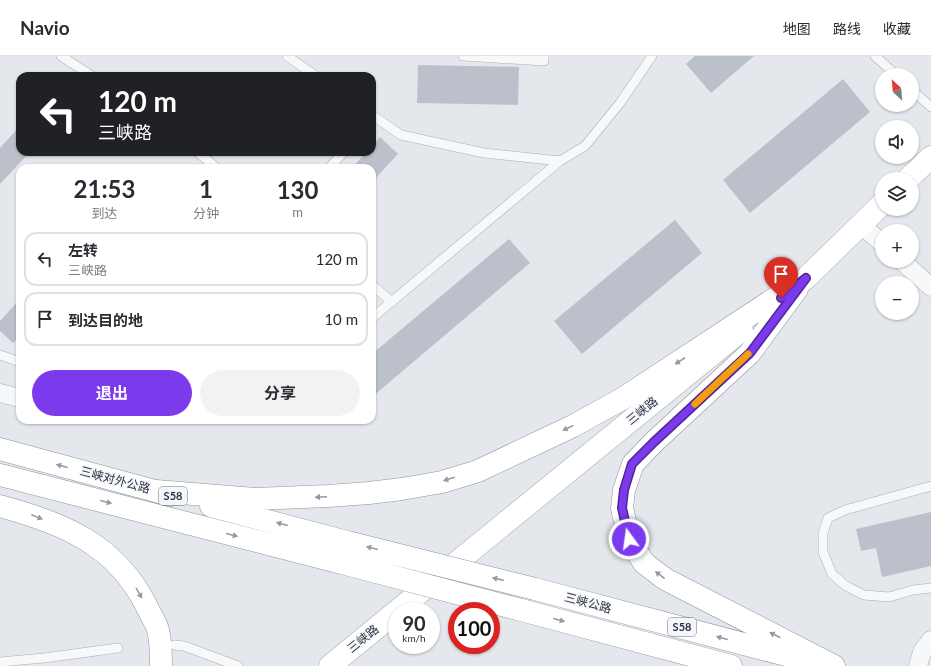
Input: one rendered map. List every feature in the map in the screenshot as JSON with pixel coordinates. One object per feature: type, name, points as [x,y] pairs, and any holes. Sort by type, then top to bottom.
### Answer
[{"type":"main road","points":[[915,172],[931,157]]},
{"type":"main road","name":"三峡路","points":[[408,602],[806,278],[875,211]]},
{"type":"main road","points":[[156,491],[255,499],[328,496],[402,489],[442,482],[478,471],[573,426],[622,399],[806,278]]},
{"type":"main road","points":[[806,278],[750,353],[632,464],[624,490],[622,508],[629,539],[644,563],[665,579],[834,666]]},
{"type":"main road","name":"三峡对外公路","points":[[0,449],[347,542]]},
{"type":"main road","name":"三峡对外公路","points":[[0,475],[338,562]]},
{"type":"main road","points":[[0,506],[35,515],[90,541],[113,559],[131,579],[157,627],[161,666]]},
{"type":"main road","name":"三峡公路","points":[[347,542],[536,589],[828,666]]},
{"type":"main road","name":"三峡公路","points":[[338,562],[731,666]]},
{"type":"main road","name":"三峡路","points":[[330,666],[388,618]]},
{"type":"street","points":[[861,225],[875,237]]},
{"type":"street","points":[[910,268],[931,287]]},
{"type":"street","points":[[0,393],[16,397]]},
{"type":"lane","points":[[61,56],[86,72]]},
{"type":"lane","points":[[287,56],[310,72]]},
{"type":"lane","points":[[463,56],[544,61],[544,56]]},
{"type":"lane","points":[[376,315],[560,161],[585,146],[620,104],[652,56]]},
{"type":"lane","points":[[875,56],[888,68]]},
{"type":"lane","points":[[919,96],[931,107]]},
{"type":"lane","points":[[376,120],[401,135],[484,153],[560,161]]},
{"type":"lane","points":[[202,156],[212,164]]},
{"type":"lane","points":[[333,164],[340,156]]},
{"type":"lane","points":[[376,288],[392,302]]},
{"type":"lane","points":[[0,355],[16,361]]},
{"type":"lane","points":[[931,486],[845,510],[828,518],[823,533],[823,552],[832,574],[846,586],[864,595],[890,596],[913,590],[931,588]]},
{"type":"lane","points":[[174,645],[184,646],[238,666]]},
{"type":"lane","points":[[0,662],[44,658],[118,648]]},
{"type":"building","points":[[695,56],[754,56],[711,93],[686,64]]},
{"type":"building","points":[[418,65],[519,67],[518,105],[417,103]]},
{"type":"building","points":[[843,79],[870,112],[750,213],[723,180]]},
{"type":"building","points":[[16,130],[16,156],[26,156],[19,164],[16,164],[16,167],[0,184],[0,148]]},
{"type":"building","points":[[380,137],[398,154],[376,178],[376,164],[356,164],[362,156],[376,156],[376,142]]},
{"type":"building","points":[[675,220],[702,253],[582,354],[554,321]]},
{"type":"building","points":[[509,239],[530,263],[376,394],[376,351]]},
{"type":"building","points":[[16,303],[16,340],[13,343],[0,331],[0,321]]},
{"type":"building","points":[[931,512],[931,566],[882,577],[876,548],[861,551],[856,529]]},
{"type":"slow traffic","points":[[695,404],[748,354]]},
{"type":"route","points":[[629,539],[622,508],[624,490],[632,464],[750,353],[806,278],[781,298]]}]
